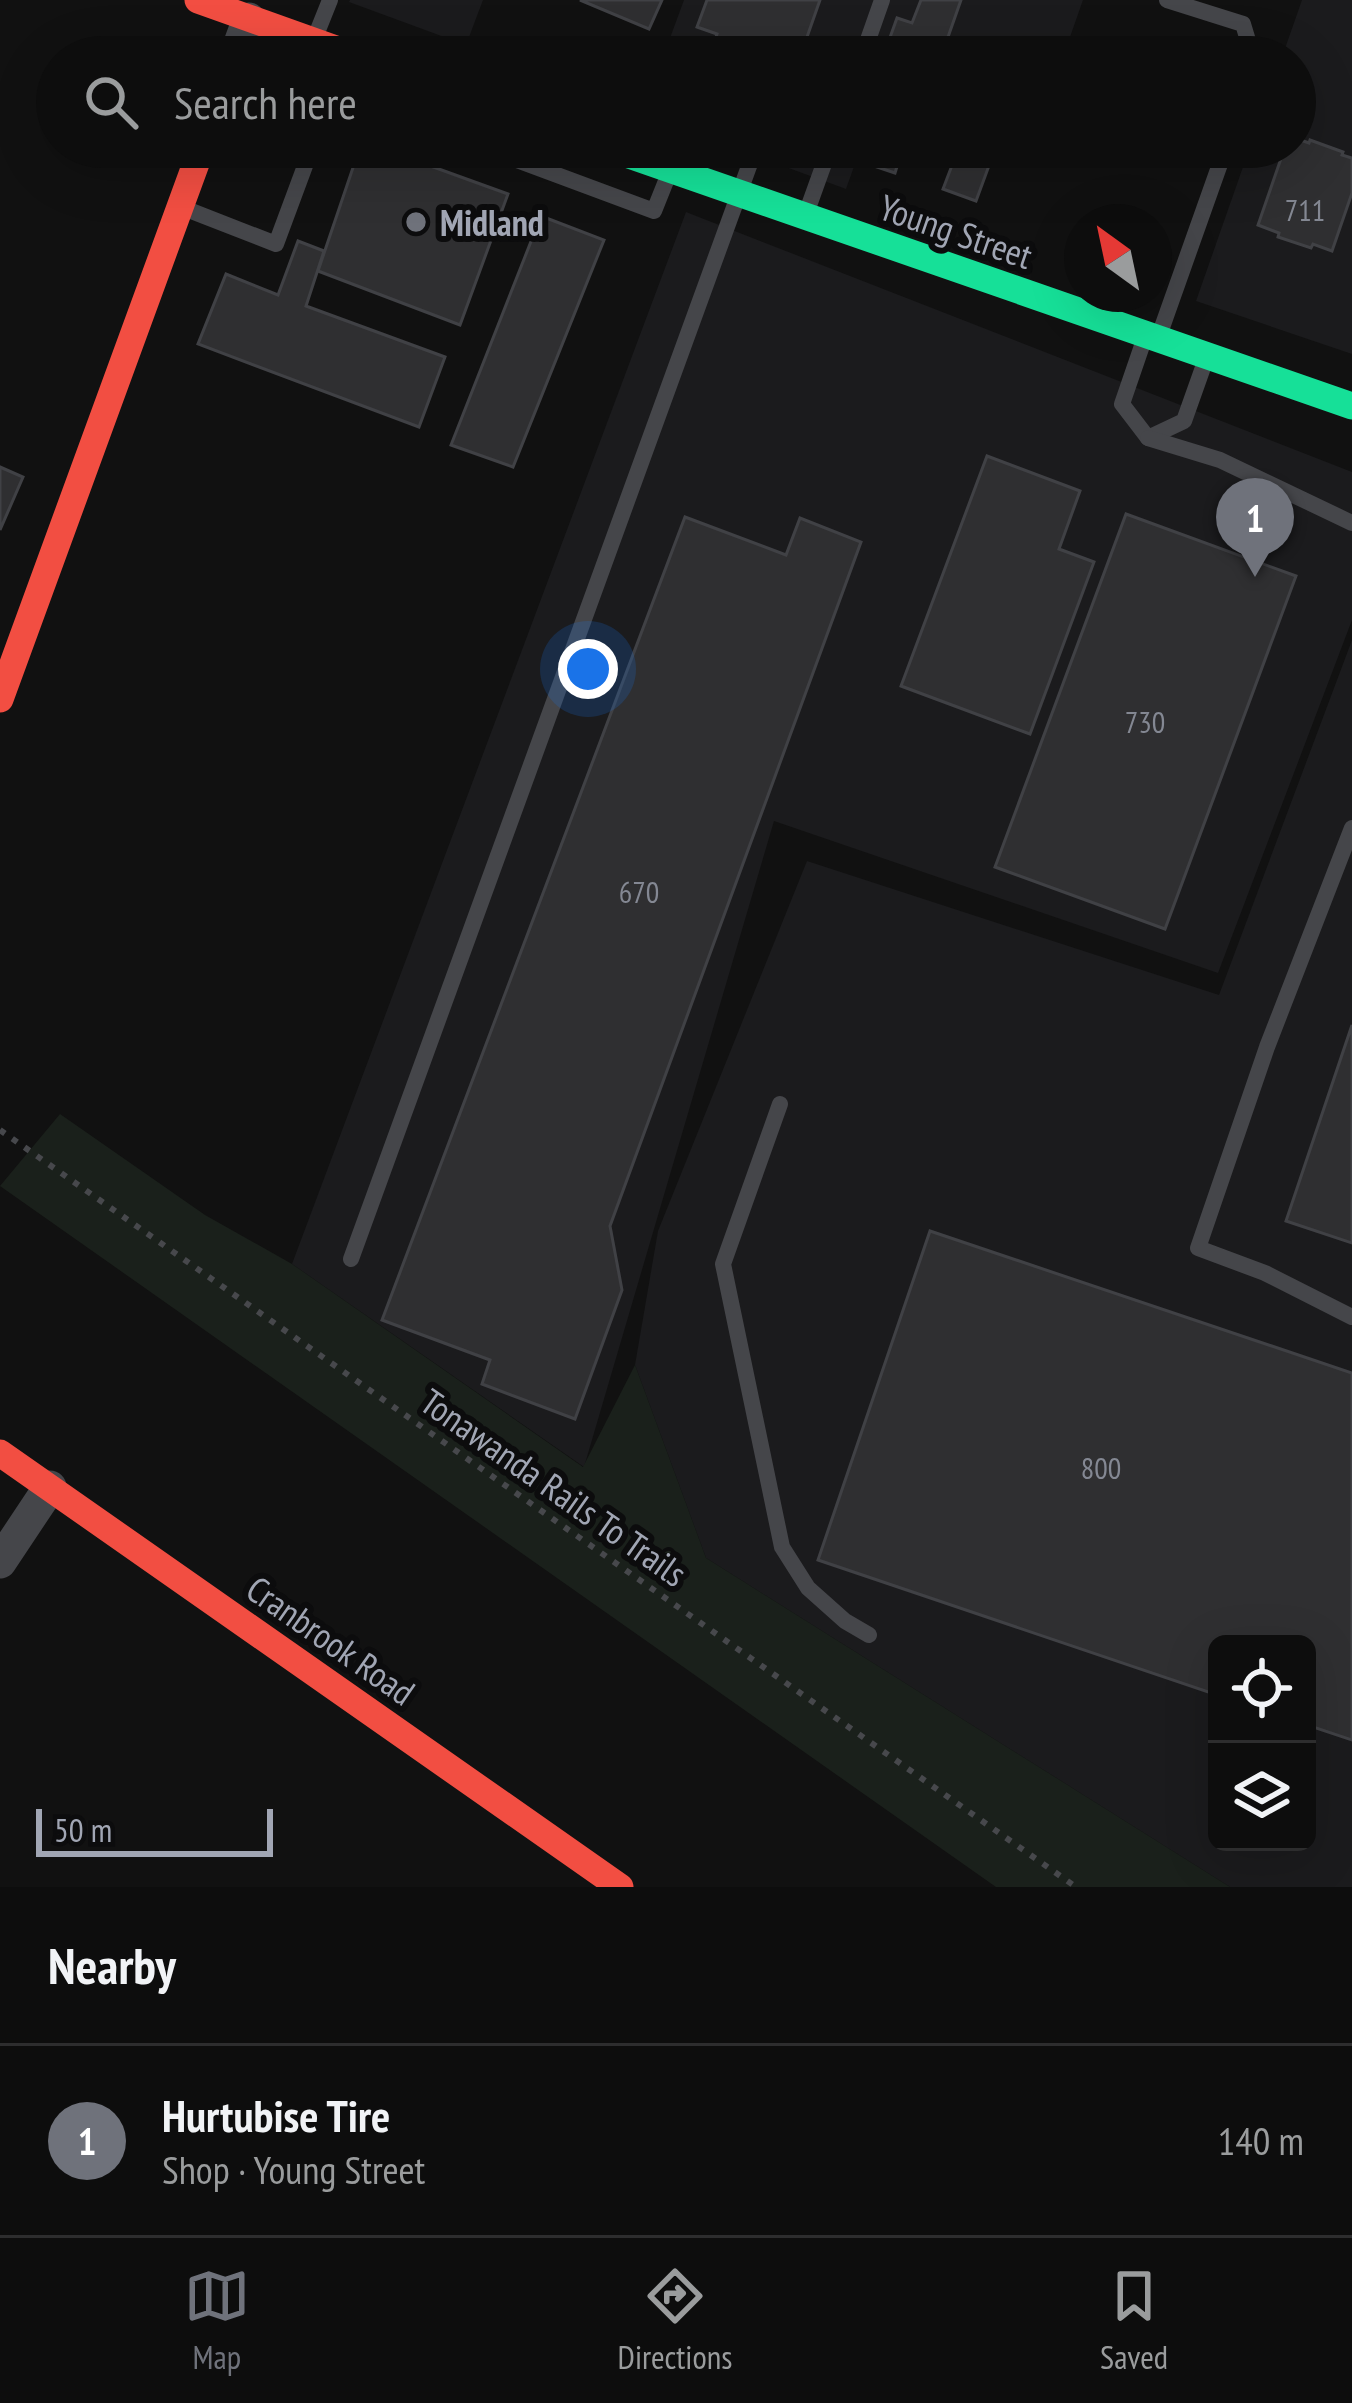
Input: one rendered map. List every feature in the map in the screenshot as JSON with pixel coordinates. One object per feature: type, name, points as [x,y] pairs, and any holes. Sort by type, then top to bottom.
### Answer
[{"type":"street","points":[[198,0],[299,36]]},
{"type":"street","points":[[243,36],[249,19]]},
{"type":"street","points":[[0,699],[194,168]]},
{"type":"street","name":"Young Street","points":[[676,168],[738,195],[1352,406]]},
{"type":"street","name":"Cranbrook Road","points":[[0,1453],[620,1887]]},
{"type":"street","points":[[0,1562],[50,1487]]},
{"type":"lane","points":[[316,36],[330,0]]},
{"type":"lane","points":[[869,36],[882,0]]},
{"type":"lane","points":[[1167,0],[1244,24],[1247,36]]},
{"type":"lane","points":[[180,207],[275,244],[304,168]]},
{"type":"lane","points":[[539,168],[655,211],[657,168]]},
{"type":"lane","points":[[352,1259],[748,168]]},
{"type":"lane","points":[[805,217],[822,168]]},
{"type":"lane","points":[[1218,168],[1122,404],[1148,438],[1220,460],[1352,523]]},
{"type":"lane","points":[[1148,438],[1184,421],[1207,356]]},
{"type":"lane","points":[[1352,828],[1267,1046],[1198,1248],[1265,1273],[1352,1318]]},
{"type":"lane","points":[[780,1104],[723,1264],[782,1547],[808,1588],[869,1635]]},
{"type":"path","name":"Tonawanda Rails To Trails","points":[[0,1130],[1076,1887]]},
{"type":"shaded area","points":[[483,0],[469,36],[442,36],[349,2]]},
{"type":"shaded area","points":[[684,0],[1083,0],[1070,36],[671,36]]},
{"type":"shaded area","points":[[1302,0],[1352,0],[1352,354],[1196,301],[1243,168],[1316,168],[1316,36],[1289,36]]},
{"type":"shaded area","points":[[788,168],[854,168],[846,189]]},
{"type":"shaded area","points":[[686,212],[1352,472],[1352,620],[1218,973],[774,821],[584,1467],[292,1264]]},
{"type":"shaded area","points":[[1352,640],[1352,1887],[1230,1887],[706,1558],[635,1365],[658,1231],[807,861],[1219,995]]},
{"type":"shaded area","points":[[60,1114],[205,1215],[292,1264],[583,1467],[635,1365],[706,1558],[1230,1887],[996,1887],[0,1186]]},
{"type":"building","points":[[580,0],[662,0],[649,29]]},
{"type":"building","points":[[707,0],[820,0],[807,36],[716,36],[697,27]]},
{"type":"building","points":[[921,0],[961,0],[948,36],[891,36],[897,18],[912,23]]},
{"type":"building","points":[[1316,142],[1352,158],[1352,193],[1332,251],[1278,237],[1279,233],[1258,225],[1278,168],[1316,168]]},
{"type":"building","name":"Midland","points":[[353,168],[436,168],[508,194],[460,325],[318,271]]},
{"type":"building","points":[[951,168],[988,168],[976,201],[943,189]]},
{"type":"building","points":[[541,216],[604,240],[513,467],[451,445]]},
{"type":"building","points":[[298,241],[324,251],[306,306],[445,357],[419,427],[198,344],[226,274],[278,295]]},
{"type":"building","points":[[987,456],[1080,491],[1059,549],[1094,562],[1030,734],[901,686]]},
{"type":"building","points":[[0,467],[23,477],[0,530]]},
{"type":"building","points":[[1126,514],[1296,576],[1165,929],[995,867]]},
{"type":"building","points":[[685,517],[786,555],[800,518],[861,542],[610,1226],[622,1290],[575,1419],[482,1384],[490,1360],[382,1320]]},
{"type":"building","points":[[1352,1025],[1352,1243],[1286,1221]]},
{"type":"building","points":[[930,1231],[1352,1373],[1352,1740],[1316,1728],[1316,1635],[1208,1635],[1208,1692],[818,1560]]},
{"type":"traffic: fast","points":[[666,168],[1352,406]]},
{"type":"traffic: jam","points":[[198,0],[299,36]]},
{"type":"traffic: jam","points":[[0,699],[194,168]]},
{"type":"traffic: jam","points":[[0,1453],[620,1887]]},
{"type":"place","name":"Midland","points":[[416,222]]},
{"type":"place","name":"Hurtubise Tire","points":[[1255,577]]}]
